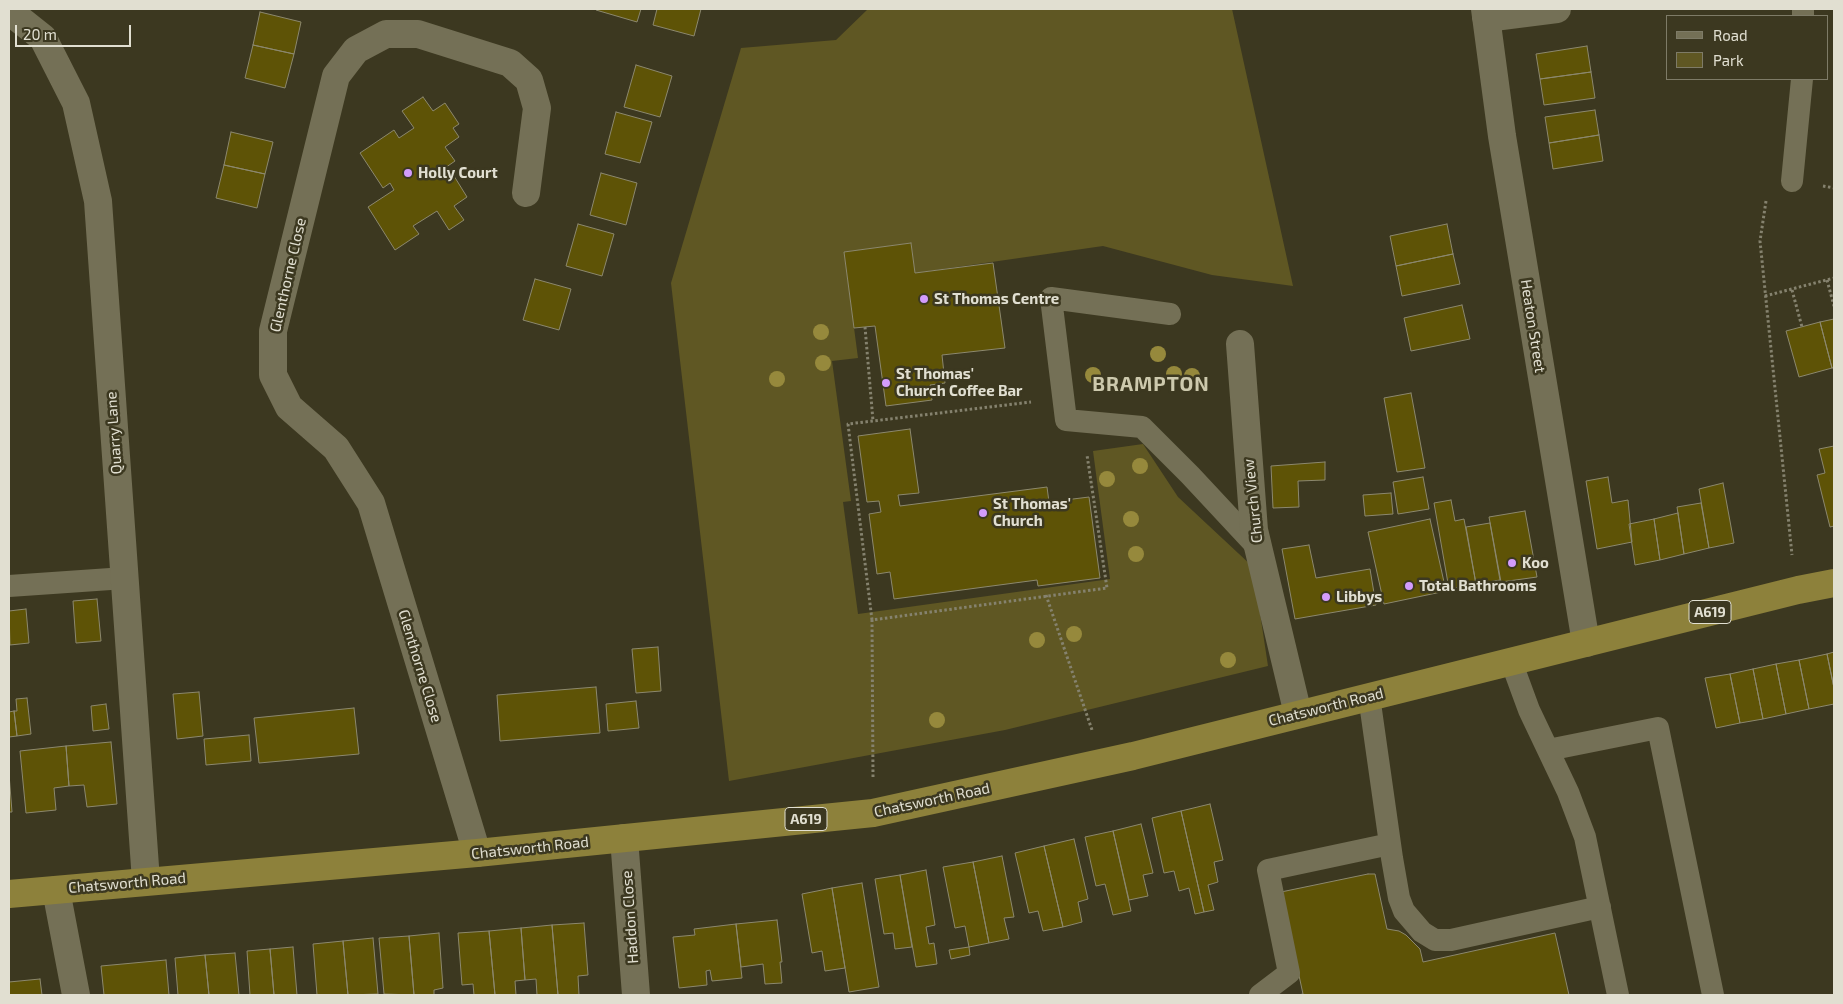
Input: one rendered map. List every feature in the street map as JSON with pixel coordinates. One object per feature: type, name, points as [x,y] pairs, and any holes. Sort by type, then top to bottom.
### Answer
[{"type":"highway","name":"Chatsworth Road","points":[[9,894],[477,854],[874,813],[1103,763],[1834,583]]},
{"type":"street","points":[[1485,13],[1557,9]]},
{"type":"street","name":"Quarry Lane","points":[[9,10],[43,38],[76,103],[98,201],[146,881]]},
{"type":"street","name":"Heaton Street","points":[[1485,13],[1506,156],[1586,643]]},
{"type":"street","name":"Glenthorne Close","points":[[477,854],[371,503],[336,448],[289,407],[273,375],[273,331],[336,76],[356,50],[386,34],[418,34],[510,63],[530,80],[537,108],[526,193]]},
{"type":"street","name":"Church View","points":[[1240,344],[1254,530],[1298,714]]},
{"type":"street","name":"Haddon Close","points":[[624,838],[636,995]]},
{"type":"street","points":[[56,890],[76,995]]},
{"type":"lane","points":[[1792,181],[1802,80]]},
{"type":"lane","points":[[1170,314],[1050,298],[1066,420],[1142,427],[1259,549]]},
{"type":"lane","points":[[9,586],[125,578]]},
{"type":"lane","points":[[1511,662],[1529,710],[1568,792],[1585,837],[1618,995]]},
{"type":"lane","points":[[1369,696],[1399,898],[1404,911],[1422,932],[1435,940],[1451,940],[1600,907]]},
{"type":"lane","points":[[1548,750],[1658,728],[1713,995]]},
{"type":"lane","points":[[1260,995],[1289,973],[1268,870],[1390,844]]},
{"type":"path","points":[[1767,192],[1760,240],[1792,555]]},
{"type":"path","points":[[1765,296],[1834,278]]},
{"type":"path","points":[[1827,280],[1834,306]]},
{"type":"path","points":[[1792,290],[1802,328]]},
{"type":"path","points":[[865,327],[874,422]]},
{"type":"path","points":[[874,813],[872,620],[848,424],[1063,398]]},
{"type":"path","points":[[872,620],[1107,588],[1082,422]]},
{"type":"path","points":[[1046,595],[1103,763]]},
{"type":"green space","points":[[868,9],[1232,9],[1293,286],[1212,275],[1103,246],[915,273],[911,243],[844,252],[858,358],[832,361],[851,501],[843,502],[858,614],[1110,579],[1093,451],[1143,444],[1178,497],[1253,567],[1268,666],[1005,730],[729,781],[671,283],[741,48],[836,40]]},
{"type":"building","points":[[596,9],[641,9],[637,22]]},
{"type":"building","points":[[657,9],[701,9],[694,36],[653,25]]},
{"type":"building","points":[[260,12],[301,22],[294,54],[253,45]]},
{"type":"building","points":[[253,45],[294,54],[285,88],[245,78]]},
{"type":"building","points":[[1587,46],[1591,72],[1540,79],[1536,54]]},
{"type":"building","points":[[636,65],[672,76],[660,117],[624,107]]},
{"type":"building","points":[[1591,72],[1595,98],[1544,105],[1540,79]]},
{"type":"building","name":"Holly Court","points":[[423,97],[433,111],[445,103],[459,124],[453,128],[459,137],[445,147],[455,161],[442,170],[448,180],[454,176],[467,197],[454,206],[464,220],[449,230],[437,211],[413,226],[419,234],[395,250],[368,207],[394,190],[390,183],[383,188],[360,153],[394,130],[399,138],[414,128],[402,111]]},
{"type":"building","points":[[1595,110],[1599,135],[1549,143],[1545,117]]},
{"type":"building","points":[[616,112],[652,122],[640,163],[605,154]]},
{"type":"building","points":[[231,132],[273,142],[265,174],[224,165]]},
{"type":"building","points":[[1599,135],[1603,161],[1553,169],[1549,143]]},
{"type":"building","points":[[224,165],[265,174],[257,208],[216,198]]},
{"type":"building","points":[[601,173],[637,183],[626,225],[590,215]]},
{"type":"building","points":[[578,224],[614,234],[602,276],[566,266]]},
{"type":"building","points":[[1447,224],[1453,254],[1396,266],[1390,236]]},
{"type":"building","name":"St Thomas Centre","points":[[911,243],[915,273],[993,263],[1005,348],[942,355],[945,383],[930,385],[932,400],[886,406],[875,326],[854,328],[844,252]]},
{"type":"building","points":[[1453,254],[1460,284],[1402,296],[1396,266]]},
{"type":"building","points":[[535,279],[571,289],[559,330],[523,320]]},
{"type":"building","points":[[1462,305],[1470,339],[1411,351],[1404,318]]},
{"type":"building","points":[[1834,319],[1834,368],[1832,368],[1820,322]]},
{"type":"building","points":[[1820,322],[1832,368],[1799,377],[1786,331]]},
{"type":"building","points":[[1411,393],[1425,468],[1397,472],[1384,398]]},
{"type":"building","name":"St Thomas' Church","points":[[910,429],[919,493],[898,495],[900,506],[1047,487],[1049,502],[1089,497],[1100,578],[1038,586],[1037,580],[894,599],[890,572],[877,574],[869,514],[881,512],[879,501],[867,502],[858,436]]},
{"type":"building","points":[[1834,446],[1834,526],[1830,527],[1817,475],[1825,473],[1819,449]]},
{"type":"building","points":[[1325,462],[1325,480],[1298,481],[1299,507],[1273,508],[1271,466]]},
{"type":"building","points":[[1423,477],[1429,509],[1398,514],[1393,482]]},
{"type":"building","points":[[1608,477],[1612,503],[1628,500],[1632,542],[1597,549],[1586,481]]},
{"type":"building","points":[[1723,483],[1734,543],[1709,548],[1699,489]]},
{"type":"building","points":[[1391,493],[1393,514],[1365,516],[1363,495]]},
{"type":"building","points":[[1451,500],[1455,521],[1464,519],[1476,584],[1449,589],[1434,503]]},
{"type":"building","points":[[1701,503],[1709,548],[1684,554],[1677,507]]},
{"type":"building","points":[[1525,511],[1537,577],[1501,582],[1489,517]]},
{"type":"building","points":[[1678,513],[1684,554],[1660,560],[1654,519]]},
{"type":"building","points":[[1430,519],[1446,591],[1384,604],[1368,532]]},
{"type":"building","points":[[1654,519],[1660,560],[1635,565],[1629,524]]},
{"type":"building","points":[[1490,523],[1500,580],[1476,584],[1466,527]]},
{"type":"building","points":[[1309,545],[1316,578],[1370,569],[1376,605],[1295,619],[1282,549]]},
{"type":"building","points":[[97,599],[101,641],[76,643],[73,601]]},
{"type":"building","points":[[26,609],[29,643],[10,645],[9,611]]},
{"type":"building","points":[[658,647],[661,691],[636,693],[632,649]]},
{"type":"building","points":[[1834,652],[1834,688],[1827,654]]},
{"type":"building","points":[[1827,654],[1834,688],[1834,704],[1809,709],[1799,660]]},
{"type":"building","points":[[1799,660],[1809,709],[1786,714],[1776,664]]},
{"type":"building","points":[[1776,664],[1786,714],[1763,719],[1753,669]]},
{"type":"building","points":[[1753,669],[1763,719],[1740,723],[1730,674]]},
{"type":"building","points":[[1730,674],[1740,723],[1716,728],[1705,678]]},
{"type":"building","points":[[596,687],[600,733],[500,741],[497,695]]},
{"type":"building","points":[[199,692],[203,736],[177,739],[173,694]]},
{"type":"building","points":[[27,698],[31,734],[17,736],[14,711],[17,711],[16,699]]},
{"type":"building","points":[[636,701],[639,728],[608,731],[606,704]]},
{"type":"building","points":[[106,704],[109,729],[93,731],[91,706]]},
{"type":"building","points":[[354,708],[359,754],[259,763],[254,718]]},
{"type":"building","points":[[14,711],[17,736],[9,737],[9,712]]},
{"type":"building","points":[[249,735],[251,761],[206,765],[204,739]]},
{"type":"building","points":[[111,742],[117,804],[87,807],[84,785],[69,786],[66,746]]},
{"type":"building","points":[[66,746],[69,786],[54,788],[56,810],[26,813],[20,751]]},
{"type":"building","points":[[9,774],[12,812],[9,812]]},
{"type":"building","points":[[1210,804],[1223,860],[1214,862],[1218,882],[1208,885],[1214,910],[1204,912],[1181,811]]},
{"type":"building","points":[[1181,811],[1204,912],[1195,914],[1189,888],[1179,891],[1174,871],[1164,873],[1152,818]]},
{"type":"building","points":[[1141,824],[1153,873],[1143,875],[1148,896],[1129,900],[1113,831]]},
{"type":"building","points":[[1113,831],[1131,911],[1113,915],[1105,884],[1096,886],[1085,837]]},
{"type":"building","points":[[1074,839],[1088,899],[1078,902],[1082,922],[1063,927],[1044,846]]},
{"type":"building","points":[[1044,846],[1063,927],[1043,931],[1038,911],[1029,913],[1015,853]]},
{"type":"building","points":[[1002,856],[1014,917],[1004,918],[1009,939],[989,943],[973,862]]},
{"type":"building","points":[[973,862],[989,943],[969,947],[965,926],[955,928],[943,867]]},
{"type":"building","points":[[926,870],[935,925],[926,927],[929,944],[934,943],[937,964],[916,967],[900,875]]},
{"type":"building","points":[[1375,874],[1387,929],[1399,931],[1406,935],[1420,949],[1423,962],[1555,933],[1569,995],[1298,995],[1303,994],[1281,892]]},
{"type":"building","points":[[900,875],[912,947],[895,949],[893,933],[884,934],[875,879]]},
{"type":"building","points":[[862,883],[879,987],[849,992],[832,888]]},
{"type":"building","points":[[832,888],[845,968],[825,971],[822,951],[812,953],[802,894]]},
{"type":"building","points":[[777,920],[782,962],[780,962],[782,983],[765,984],[763,964],[741,967],[736,924]]},
{"type":"building","points":[[584,923],[588,975],[578,976],[579,995],[558,995],[552,925]]},
{"type":"building","points":[[736,924],[742,978],[712,981],[710,970],[706,971],[707,985],[679,988],[673,937],[695,935],[694,929]]},
{"type":"building","points":[[552,925],[558,995],[537,995],[536,979],[525,980],[521,928]]},
{"type":"building","points":[[521,928],[525,980],[515,981],[516,995],[495,995],[489,931]]},
{"type":"building","points":[[489,931],[495,995],[474,995],[473,984],[462,985],[458,933]]},
{"type":"building","points":[[439,933],[443,988],[434,990],[434,995],[414,995],[409,936]]},
{"type":"building","points":[[409,936],[414,995],[384,994],[379,938]]},
{"type":"building","points":[[373,938],[378,994],[348,995],[343,941]]},
{"type":"building","points":[[343,941],[348,995],[317,995],[313,944]]},
{"type":"building","points":[[293,947],[297,995],[274,995],[270,949]]},
{"type":"building","points":[[969,947],[970,955],[951,959],[949,950]]},
{"type":"building","points":[[270,949],[274,995],[250,995],[247,951]]},
{"type":"building","points":[[235,953],[239,995],[209,995],[205,955]]},
{"type":"building","points":[[205,955],[209,995],[178,995],[175,958]]},
{"type":"building","points":[[166,960],[169,995],[104,995],[101,966]]},
{"type":"building","points":[[40,979],[42,995],[9,995],[9,982]]},
{"type":"place","name":"Holly Court","points":[[408,173]]},
{"type":"place","name":"St Thomas Centre","points":[[924,299]]},
{"type":"place","name":"St Thomas' Church Coffee Bar","points":[[886,383]]},
{"type":"place","name":"St Thomas' Church","points":[[983,513]]},
{"type":"place","name":"Koo","points":[[1512,563]]},
{"type":"place","name":"Total Bathrooms","points":[[1409,586]]},
{"type":"place","name":"Libbys","points":[[1326,597]]},
{"type":"district","name":"BRAMPTON","points":[[1151,384]]}]
